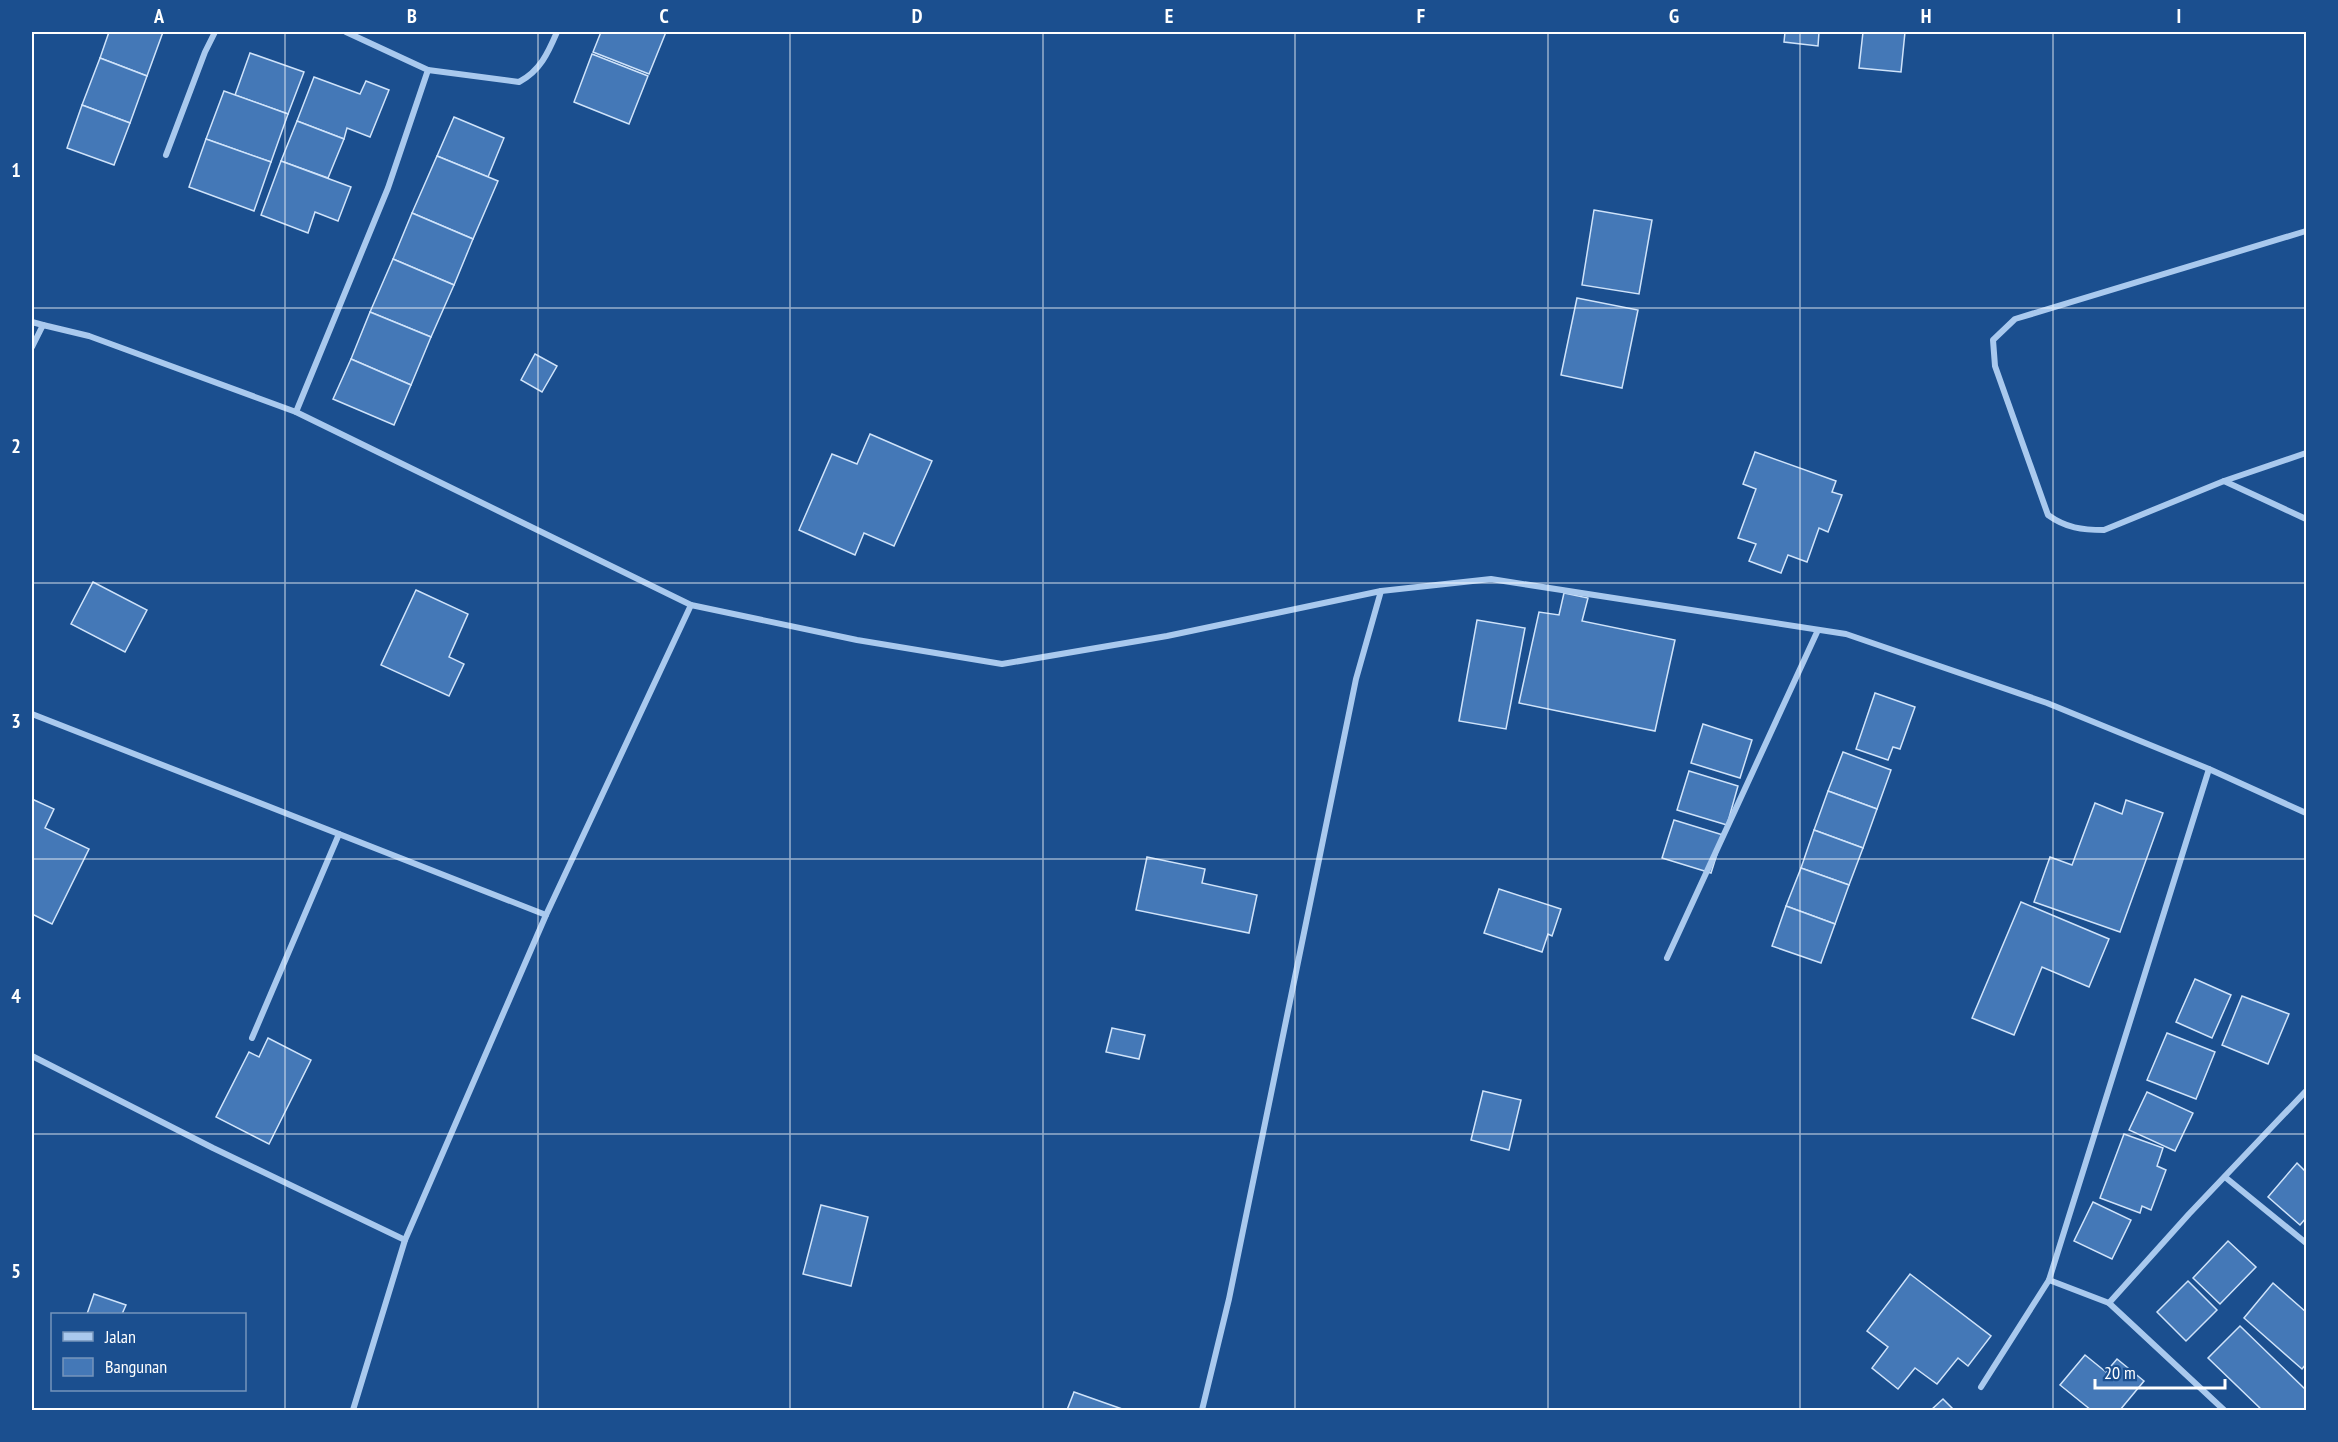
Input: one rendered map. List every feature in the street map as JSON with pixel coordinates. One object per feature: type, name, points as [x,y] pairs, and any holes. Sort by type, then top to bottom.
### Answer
[{"type":"street","points":[[166,155],[215,32]]},
{"type":"street","points":[[346,32],[428,70],[519,82],[532,75],[543,61],[557,32]]},
{"type":"street","points":[[296,412],[388,188],[428,70]]},
{"type":"street","points":[[2307,231],[2015,319],[1993,340],[1995,366],[2048,515],[2062,525],[2085,530],[2104,530],[2224,481],[2307,453]]},
{"type":"street","points":[[32,322],[89,336],[296,412],[691,605],[857,640],[1002,664],[1167,636],[1381,591],[1491,579],[1846,634],[2047,703],[2209,769],[2307,813]]},
{"type":"street","points":[[32,347],[43,325]]},
{"type":"street","points":[[2224,481],[2307,519]]},
{"type":"street","points":[[1202,1410],[1229,1299],[1356,679],[1381,591]]},
{"type":"street","points":[[352,1410],[405,1240],[546,915],[691,605]]},
{"type":"street","points":[[1666,958],[1818,630]]},
{"type":"street","points":[[32,714],[546,915]]},
{"type":"street","points":[[1981,1388],[2049,1280],[2209,769]]},
{"type":"street","points":[[252,1038],[339,834]]},
{"type":"street","points":[[32,1056],[213,1148],[405,1240]]},
{"type":"street","points":[[2109,1303],[2307,1090]]},
{"type":"street","points":[[2225,1177],[2307,1243]]},
{"type":"street","points":[[2049,1280],[2109,1303],[2224,1410]]},
{"type":"building","points":[[109,32],[163,32],[147,76],[100,58]]},
{"type":"building","points":[[601,32],[666,32],[649,74],[593,52]]},
{"type":"building","points":[[1785,32],[1819,32],[1818,46],[1784,42]]},
{"type":"building","points":[[1863,32],[1905,32],[1901,72],[1859,68]]},
{"type":"building","points":[[250,53],[304,72],[288,114],[235,95]]},
{"type":"building","points":[[592,54],[648,76],[629,124],[574,102]]},
{"type":"building","points":[[100,58],[147,76],[130,123],[82,105]]},
{"type":"building","points":[[314,77],[360,94],[366,81],[389,90],[370,137],[347,128],[344,139],[297,121]]},
{"type":"building","points":[[224,91],[288,114],[271,162],[206,139]]},
{"type":"building","points":[[82,105],[130,123],[114,165],[67,148]]},
{"type":"building","points":[[454,117],[504,138],[488,177],[437,156]]},
{"type":"building","points":[[297,121],[344,139],[328,178],[281,161]]},
{"type":"building","points":[[206,139],[271,162],[254,211],[189,187]]},
{"type":"building","points":[[437,156],[498,181],[473,239],[412,213]]},
{"type":"building","points":[[281,161],[351,187],[338,221],[315,212],[308,233],[261,215]]},
{"type":"building","points":[[1594,210],[1652,220],[1639,294],[1582,285]]},
{"type":"building","points":[[412,213],[473,239],[454,285],[393,259]]},
{"type":"building","points":[[393,259],[454,285],[431,337],[370,312]]},
{"type":"building","points":[[1577,298],[1638,310],[1622,388],[1561,375]]},
{"type":"building","points":[[370,312],[431,337],[411,385],[351,359]]},
{"type":"building","points":[[535,354],[557,366],[542,392],[521,380]]},
{"type":"building","points":[[351,359],[411,385],[394,425],[333,399]]},
{"type":"building","points":[[870,434],[932,461],[894,546],[864,533],[855,555],[799,530],[832,454],[857,464]]},
{"type":"building","points":[[1755,452],[1836,481],[1832,492],[1842,495],[1828,532],[1819,528],[1807,562],[1788,555],[1781,573],[1749,561],[1756,544],[1738,538],[1756,489],[1743,484]]},
{"type":"building","points":[[93,582],[147,610],[125,652],[71,624]]},
{"type":"building","points":[[416,590],[468,614],[449,657],[464,664],[449,696],[381,665]]},
{"type":"building","points":[[1564,593],[1588,598],[1582,621],[1675,640],[1655,731],[1519,703],[1539,612],[1559,615]]},
{"type":"building","points":[[1477,620],[1525,628],[1506,729],[1459,721]]},
{"type":"building","points":[[1875,693],[1915,707],[1900,749],[1893,747],[1888,760],[1856,749]]},
{"type":"building","points":[[1703,724],[1752,740],[1740,778],[1691,763]]},
{"type":"building","points":[[1843,752],[1891,770],[1877,809],[1828,791]]},
{"type":"building","points":[[1689,771],[1738,786],[1727,825],[1677,810]]},
{"type":"building","points":[[1828,791],[1877,809],[1863,848],[1814,830]]},
{"type":"building","points":[[32,799],[54,809],[45,828],[89,849],[52,924],[32,914]]},
{"type":"building","points":[[2126,800],[2163,813],[2120,932],[2034,902],[2050,857],[2072,865],[2095,803],[2122,814]]},
{"type":"building","points":[[1674,820],[1723,835],[1711,873],[1662,858]]},
{"type":"building","points":[[1814,830],[1863,848],[1849,885],[1801,868]]},
{"type":"building","points":[[1147,857],[1205,869],[1202,883],[1257,895],[1249,933],[1136,910]]},
{"type":"building","points":[[1801,868],[1849,885],[1835,924],[1786,906]]},
{"type":"building","points":[[1499,889],[1561,909],[1552,936],[1548,934],[1542,952],[1484,933]]},
{"type":"building","points":[[2021,902],[2109,939],[2089,987],[2042,967],[2014,1035],[1972,1018]]},
{"type":"building","points":[[1786,906],[1835,924],[1821,963],[1772,946]]},
{"type":"building","points":[[2195,979],[2231,995],[2212,1038],[2176,1022]]},
{"type":"building","points":[[2242,996],[2289,1014],[2268,1064],[2222,1045]]},
{"type":"building","points":[[1112,1028],[1145,1035],[1139,1059],[1106,1052]]},
{"type":"building","points":[[2167,1033],[2215,1052],[2196,1099],[2147,1080]]},
{"type":"building","points":[[268,1038],[311,1060],[269,1144],[216,1117],[249,1052],[259,1057]]},
{"type":"building","points":[[1483,1091],[1521,1100],[1509,1150],[1471,1140]]},
{"type":"building","points":[[2147,1092],[2193,1113],[2175,1151],[2129,1130]]},
{"type":"building","points":[[2124,1134],[2163,1148],[2157,1166],[2166,1170],[2151,1210],[2142,1206],[2140,1213],[2100,1198]]},
{"type":"building","points":[[2297,1163],[2306,1172],[2306,1218],[2300,1225],[2268,1197]]},
{"type":"building","points":[[2093,1202],[2131,1220],[2112,1259],[2074,1241]]},
{"type":"building","points":[[821,1205],[868,1217],[851,1286],[803,1274]]},
{"type":"building","points":[[2228,1241],[2256,1267],[2220,1304],[2193,1278]]},
{"type":"building","points":[[1910,1274],[1991,1336],[1968,1366],[1958,1358],[1937,1384],[1915,1368],[1898,1389],[1872,1368],[1888,1347],[1867,1331]]},
{"type":"building","points":[[2188,1281],[2217,1310],[2186,1341],[2157,1312]]},
{"type":"building","points":[[2273,1283],[2306,1312],[2306,1364],[2302,1369],[2244,1318]]},
{"type":"building","points":[[94,1294],[126,1305],[122,1313],[87,1313]]},
{"type":"building","points":[[2240,1326],[2306,1390],[2306,1410],[2262,1410],[2208,1358]]},
{"type":"building","points":[[2085,1355],[2106,1372],[2117,1359],[2144,1381],[2120,1410],[2091,1410],[2060,1385]]},
{"type":"building","points":[[1074,1392],[1125,1410],[1067,1410]]},
{"type":"building","points":[[1943,1399],[1954,1410],[1931,1410]]}]
